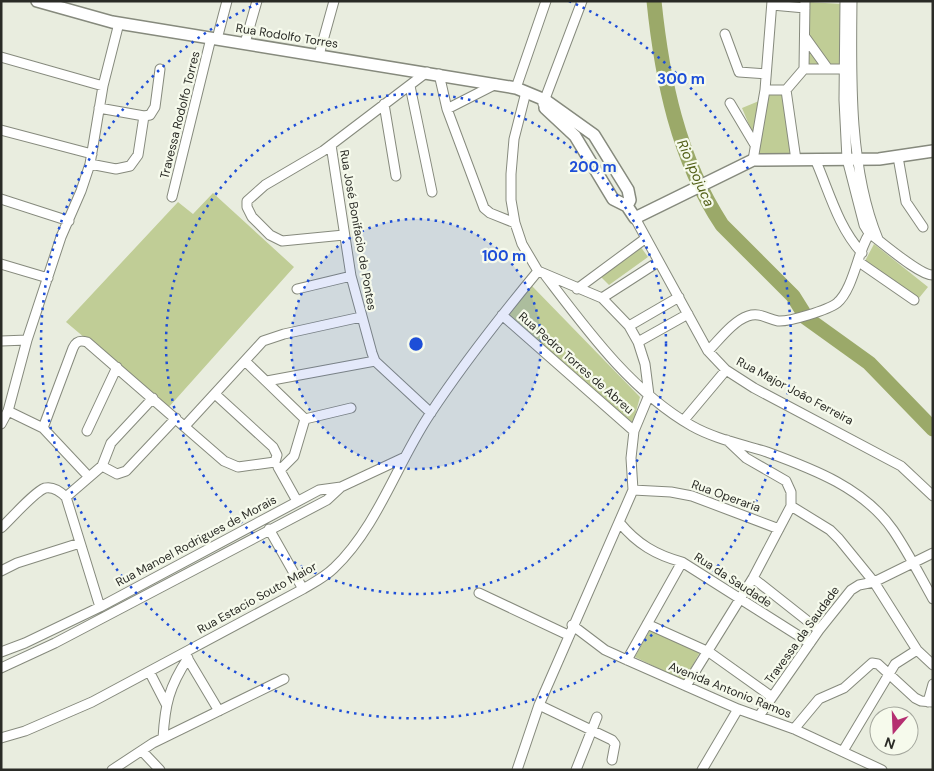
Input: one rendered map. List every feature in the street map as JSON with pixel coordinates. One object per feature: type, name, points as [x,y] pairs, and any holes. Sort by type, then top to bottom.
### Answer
[{"type":"main road","name":"Rua Rodolfo Torres","points":[[37,1],[62,4],[119,23],[440,74],[498,84],[525,92]]},
{"type":"main road","name":"Rua Major João Ferreira","points":[[525,92],[594,135],[628,190],[630,200],[628,206]]},
{"type":"main road","name":"Rua Major João Ferreira","points":[[544,103],[575,136],[613,199],[628,206],[635,218]]},
{"type":"main road","points":[[635,218],[671,202],[722,174],[753,160],[853,159],[898,157],[933,152]]},
{"type":"main road","points":[[596,172],[611,161]]},
{"type":"street","name":"Travessa Rodolfo Torres","points":[[172,197],[214,38],[227,1]]},
{"type":"street","points":[[245,43],[257,1]]},
{"type":"street","points":[[319,55],[334,1]]},
{"type":"street","points":[[546,1],[514,139],[510,174],[515,223],[522,244],[541,273],[592,335],[649,395],[684,420],[726,440],[802,466],[853,491],[885,519],[933,599]]},
{"type":"street","points":[[544,103],[582,1]]},
{"type":"street","points":[[845,1],[848,99],[853,159],[871,231],[878,239],[921,272],[932,275]]},
{"type":"street","points":[[848,69],[852,1]]},
{"type":"street","points":[[753,160],[765,90],[772,3],[805,4],[804,69],[786,90],[796,160]]},
{"type":"street","points":[[1,424],[8,411],[28,340],[61,237],[69,221],[91,159],[103,86],[119,23]]},
{"type":"street","points":[[725,34],[739,72],[766,74]]},
{"type":"street","points":[[804,37],[828,69]]},
{"type":"street","points":[[1,57],[103,86]]},
{"type":"street","points":[[804,69],[848,69]]},
{"type":"street","points":[[99,108],[144,116],[153,112],[160,70]]},
{"type":"street","points":[[344,235],[286,242],[270,235],[252,217],[247,207],[247,201],[264,185],[330,145],[427,72]]},
{"type":"street","points":[[440,74],[447,109],[484,208],[490,213],[515,223]]},
{"type":"street","points":[[447,109],[498,84]]},
{"type":"street","points":[[410,86],[432,192]]},
{"type":"street","points":[[765,90],[786,90]]},
{"type":"street","points":[[730,103],[756,145]]},
{"type":"street","points":[[384,104],[396,176]]},
{"type":"street","points":[[1,130],[116,169],[130,166],[138,155],[144,116]]},
{"type":"street","name":"Rua José Bonifacio de Pontes","points":[[330,145],[351,276],[361,317],[375,361],[430,413]]},
{"type":"street","points":[[898,157],[906,202],[923,227]]},
{"type":"street","points":[[815,159],[840,219],[860,258],[914,300]]},
{"type":"street","points":[[1,199],[69,221]]},
{"type":"street","name":"Rua Major João Ferreira","points":[[635,218],[708,351],[726,370],[762,392],[901,466],[933,496]]},
{"type":"street","points":[[708,351],[736,324],[748,316],[762,315],[784,321],[827,309],[837,303],[845,294],[871,231]]},
{"type":"street","points":[[577,289],[646,238]]},
{"type":"street","points":[[602,298],[658,262]]},
{"type":"street","points":[[1,264],[48,278]]},
{"type":"street","points":[[517,770],[538,705],[633,490],[632,458],[634,431],[649,395],[645,364],[638,342],[629,326],[602,298],[541,273]]},
{"type":"street","name":"Rua Estacio Souto Maior","points":[[1,738],[25,731],[84,706],[186,655],[333,570],[347,555],[373,517],[403,458],[430,413],[502,315],[541,273]]},
{"type":"street","points":[[296,290],[351,276]]},
{"type":"street","points":[[629,326],[679,297]]},
{"type":"street","points":[[638,342],[688,314]]},
{"type":"street","name":"Rua Pedro Torres de Abreu","points":[[502,315],[634,431]]},
{"type":"street","points":[[185,426],[263,342],[274,337],[361,317]]},
{"type":"street","points":[[1,341],[28,340]]},
{"type":"street","points":[[43,428],[73,348],[78,341],[87,342],[231,465],[248,467],[277,466],[294,456],[305,419]]},
{"type":"street","points":[[245,361],[305,419]]},
{"type":"street","points":[[267,381],[375,361]]},
{"type":"street","points":[[87,431],[116,368]]},
{"type":"street","points":[[684,420],[726,370]]},
{"type":"street","points":[[215,394],[273,447],[277,455],[277,466],[298,501]]},
{"type":"street","points":[[64,495],[102,466],[111,443],[153,398]]},
{"type":"street","points":[[305,419],[351,408]]},
{"type":"street","points":[[8,411],[43,428],[89,477]]},
{"type":"street","points":[[102,466],[117,474],[126,472],[176,418]]},
{"type":"street","points":[[686,686],[709,652],[753,578],[791,506],[792,492],[786,481],[746,458],[726,440]]},
{"type":"street","name":"Rua Manoel Rodrigues de Morais","points":[[1,652],[25,643],[100,607],[258,520],[319,490],[341,487],[403,458]]},
{"type":"street","points":[[1,668],[55,643],[266,530],[327,500],[341,487]]},
{"type":"street","points":[[1,528],[41,490],[50,488],[64,495],[100,607]]},
{"type":"street","name":"Rua Operaria","points":[[633,490],[671,492],[692,496],[779,529]]},
{"type":"street","points":[[791,506],[830,530],[874,582],[917,650],[933,666]]},
{"type":"street","points":[[258,520],[303,589]]},
{"type":"street","name":"Rua da Saudade","points":[[619,522],[640,544],[664,557],[682,562],[810,643]]},
{"type":"street","points":[[1,571],[17,563],[80,543]]},
{"type":"street","points":[[198,553],[203,564]]},
{"type":"street","name":"Travessa da Saudade","points":[[759,716],[819,630],[851,590],[859,585],[874,582],[933,553]]},
{"type":"street","points":[[627,660],[682,562]]},
{"type":"street","name":"Rua da Saudade","points":[[753,578],[819,630]]},
{"type":"street","points":[[479,593],[568,635]]},
{"type":"street","points":[[647,624],[709,652],[772,697]]},
{"type":"street","name":"Avenida Antonio Ramos","points":[[572,625],[605,650],[738,709],[843,751],[882,770]]},
{"type":"street","points":[[843,751],[898,661],[917,650]]},
{"type":"street","points":[[163,738],[166,704],[172,684],[186,655]]},
{"type":"street","points":[[186,655],[219,711]]},
{"type":"street","points":[[794,730],[819,698],[844,688],[870,664],[878,664],[916,698],[930,702],[933,684]]},
{"type":"street","points":[[150,673],[166,704]]},
{"type":"street","points":[[112,770],[163,738],[284,679]]},
{"type":"street","points":[[538,705],[614,742],[612,760]]},
{"type":"street","points":[[702,770],[738,709]]},
{"type":"street","points":[[576,770],[597,717]]},
{"type":"street","points":[[142,750],[160,770]]},
{"type":"green space","points":[[808,2],[842,4],[842,65],[807,65]]},
{"type":"green space","points":[[768,94],[784,95],[791,153],[758,153]]},
{"type":"green space","points":[[759,101],[755,139],[742,108]]},
{"type":"green space","points":[[213,193],[294,267],[168,408],[66,322],[178,202],[193,214]]},
{"type":"green space","points":[[874,244],[928,287],[919,298],[864,263]]},
{"type":"green space","points":[[640,246],[648,257],[609,285],[601,277]]},
{"type":"green space","points":[[532,286],[640,397],[633,423],[507,315]]},
{"type":"green space","points":[[650,630],[700,652],[684,681],[635,657]]},
{"type":"waterway","name":"Rio Ipojuca","points":[[654,1],[667,88],[674,117],[694,173],[722,225],[793,296],[803,312]]},
{"type":"waterway","name":"Rio Ipojuca","points":[[805,317],[869,363],[933,429]]}]
